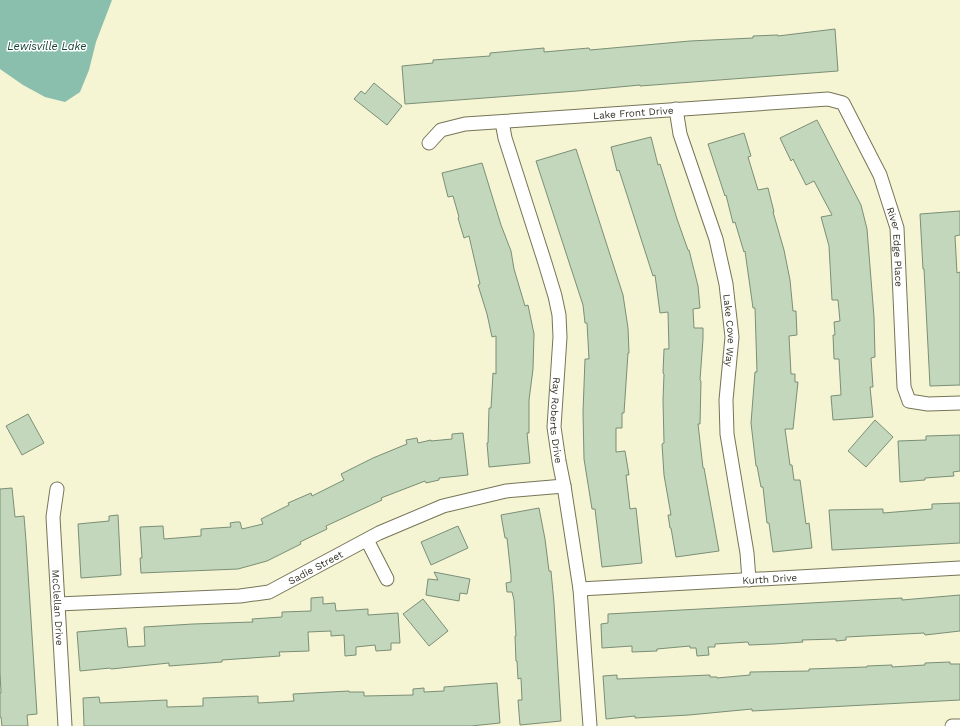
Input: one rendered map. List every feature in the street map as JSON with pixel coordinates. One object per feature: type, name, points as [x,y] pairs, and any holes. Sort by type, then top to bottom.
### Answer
[{"type":"street","name":"Lake Front Drive","points":[[429,143],[441,130],[465,124],[828,99],[843,104]]},
{"type":"street","name":"River Edge Place","points":[[843,104],[880,175],[897,228],[904,387],[909,401],[928,404],[960,403]]},
{"type":"street","name":"Lake Cove Way","points":[[676,109],[680,134],[716,239],[726,284],[732,337],[726,400],[727,434],[747,553],[749,580]]},
{"type":"street","name":"Ray Roberts Drive","points":[[502,122],[505,138],[545,263],[559,315],[560,337],[554,427],[580,589],[590,726]]},
{"type":"street","name":"Sadie Street","points":[[58,604],[240,596],[269,592],[380,533],[443,506],[506,491],[564,486]]},
{"type":"street","name":"McClellan Drive","points":[[57,489],[53,516],[65,726]]},
{"type":"street","points":[[367,540],[387,579]]},
{"type":"street","name":"Kurth Drive","points":[[580,589],[960,568]]},
{"type":"street","points":[[952,726],[960,726]]},
{"type":"water","name":"Lewisville Lake","points":[[0,0],[112,0],[96,42],[89,70],[80,92],[65,102],[45,97],[23,85],[0,69]]},
{"type":"building","points":[[835,29],[838,71],[405,104],[402,66],[433,63],[433,60],[490,56],[490,53],[544,48],[544,52],[589,48],[590,50],[690,41],[753,38],[753,36],[778,36]]},
{"type":"building","points":[[374,83],[402,106],[387,125],[354,99],[361,91],[365,94]]},
{"type":"building","points":[[817,120],[861,205],[867,229],[874,317],[875,357],[871,358],[873,387],[870,387],[873,417],[833,420],[831,396],[841,395],[839,359],[834,359],[833,335],[835,335],[834,322],[840,321],[838,300],[832,300],[829,246],[821,217],[832,215],[814,181],[806,185],[793,159],[791,161],[780,138]]},
{"type":"building","points":[[744,133],[751,156],[748,157],[758,190],[768,188],[784,250],[790,280],[793,311],[796,311],[797,335],[789,336],[791,374],[795,374],[795,382],[798,382],[793,429],[785,429],[790,465],[792,465],[794,480],[800,480],[806,524],[809,523],[812,548],[773,552],[769,523],[767,523],[763,487],[761,487],[756,466],[751,423],[755,372],[757,372],[755,308],[753,308],[745,251],[744,252],[735,222],[733,223],[726,195],[725,196],[708,144]]},
{"type":"building","points":[[651,137],[658,165],[660,164],[677,219],[689,250],[698,286],[700,308],[693,309],[694,328],[703,328],[703,339],[700,380],[700,424],[698,424],[703,468],[719,551],[676,557],[668,515],[671,515],[664,475],[662,444],[664,443],[664,349],[669,349],[668,312],[660,313],[655,275],[653,276],[619,170],[617,171],[611,147]]},
{"type":"building","points":[[576,149],[623,295],[628,328],[629,353],[624,413],[622,413],[622,428],[616,428],[616,452],[625,451],[629,475],[626,475],[630,509],[636,508],[642,563],[602,567],[595,509],[592,509],[584,459],[583,412],[585,359],[589,359],[587,323],[585,323],[583,305],[536,161]]},
{"type":"building","points":[[482,163],[501,225],[511,251],[514,269],[525,306],[528,305],[534,334],[533,369],[529,400],[529,433],[527,433],[530,463],[489,467],[487,443],[493,373],[496,374],[496,336],[492,337],[478,285],[480,284],[469,236],[464,238],[453,196],[448,197],[442,173]]},
{"type":"building","points":[[960,211],[960,235],[955,236],[957,273],[960,272],[960,385],[930,386],[920,214]]},
{"type":"building","points":[[28,414],[44,443],[22,455],[6,426]]},
{"type":"building","points":[[875,420],[893,437],[866,467],[848,451]]},
{"type":"building","points":[[463,433],[468,475],[439,478],[439,480],[426,483],[425,481],[381,498],[382,500],[326,526],[327,529],[300,542],[301,544],[267,561],[238,569],[141,573],[140,558],[142,558],[140,527],[163,526],[164,539],[201,536],[201,529],[231,527],[230,523],[236,522],[240,522],[242,529],[263,524],[261,519],[289,505],[288,503],[311,493],[312,496],[344,480],[341,474],[373,458],[407,444],[406,440],[417,438],[418,443],[431,440],[452,439],[452,434]]},
{"type":"building","points":[[960,435],[960,471],[953,472],[954,476],[925,478],[925,480],[900,482],[898,441],[926,440],[926,436]]},
{"type":"building","points":[[12,488],[15,517],[24,516],[26,541],[37,714],[27,715],[28,726],[2,726],[0,717],[0,489]]},
{"type":"building","points":[[960,503],[960,543],[832,550],[829,510],[883,509],[883,513],[932,509],[932,504]]},
{"type":"building","points":[[539,508],[549,571],[551,571],[561,721],[520,725],[518,700],[522,700],[521,678],[518,679],[516,661],[514,600],[512,592],[507,592],[506,583],[511,582],[511,575],[507,538],[505,538],[501,515]]},
{"type":"building","points":[[118,515],[121,575],[81,578],[78,524],[109,521],[109,516]]},
{"type":"building","points":[[458,526],[468,548],[431,565],[421,542]]},
{"type":"building","points":[[434,572],[470,579],[467,594],[460,593],[459,601],[426,595],[428,579],[438,580]]},
{"type":"building","points":[[960,595],[960,631],[925,635],[924,633],[846,637],[846,640],[836,641],[836,639],[802,640],[803,642],[774,644],[749,645],[748,642],[715,644],[715,647],[708,647],[709,655],[697,656],[696,648],[690,648],[690,646],[657,649],[657,651],[632,652],[632,646],[602,648],[601,624],[608,623],[608,614],[902,598],[902,600]]},
{"type":"building","points":[[323,597],[323,604],[335,603],[336,611],[368,609],[368,615],[398,613],[400,643],[391,643],[391,650],[376,651],[375,645],[356,647],[356,655],[345,656],[344,635],[331,636],[331,631],[308,632],[309,651],[279,652],[280,656],[222,660],[222,662],[169,666],[169,663],[80,671],[77,632],[126,628],[128,647],[145,646],[144,627],[253,622],[252,619],[282,617],[282,612],[311,611],[311,598]]},
{"type":"building","points":[[423,599],[448,631],[429,646],[403,614]]},
{"type":"building","points":[[950,662],[950,664],[960,664],[960,700],[752,711],[752,709],[689,715],[635,718],[635,716],[606,719],[603,676],[617,675],[617,679],[710,675],[710,677],[717,678],[750,675],[750,672],[809,671],[809,669],[892,665],[892,667]]},
{"type":"building","points":[[497,683],[500,723],[471,726],[84,726],[83,698],[99,697],[100,703],[167,700],[167,707],[203,706],[203,698],[258,696],[258,703],[294,701],[293,694],[349,691],[364,692],[364,696],[413,695],[413,689],[424,688],[424,692],[444,691],[444,687]]}]
